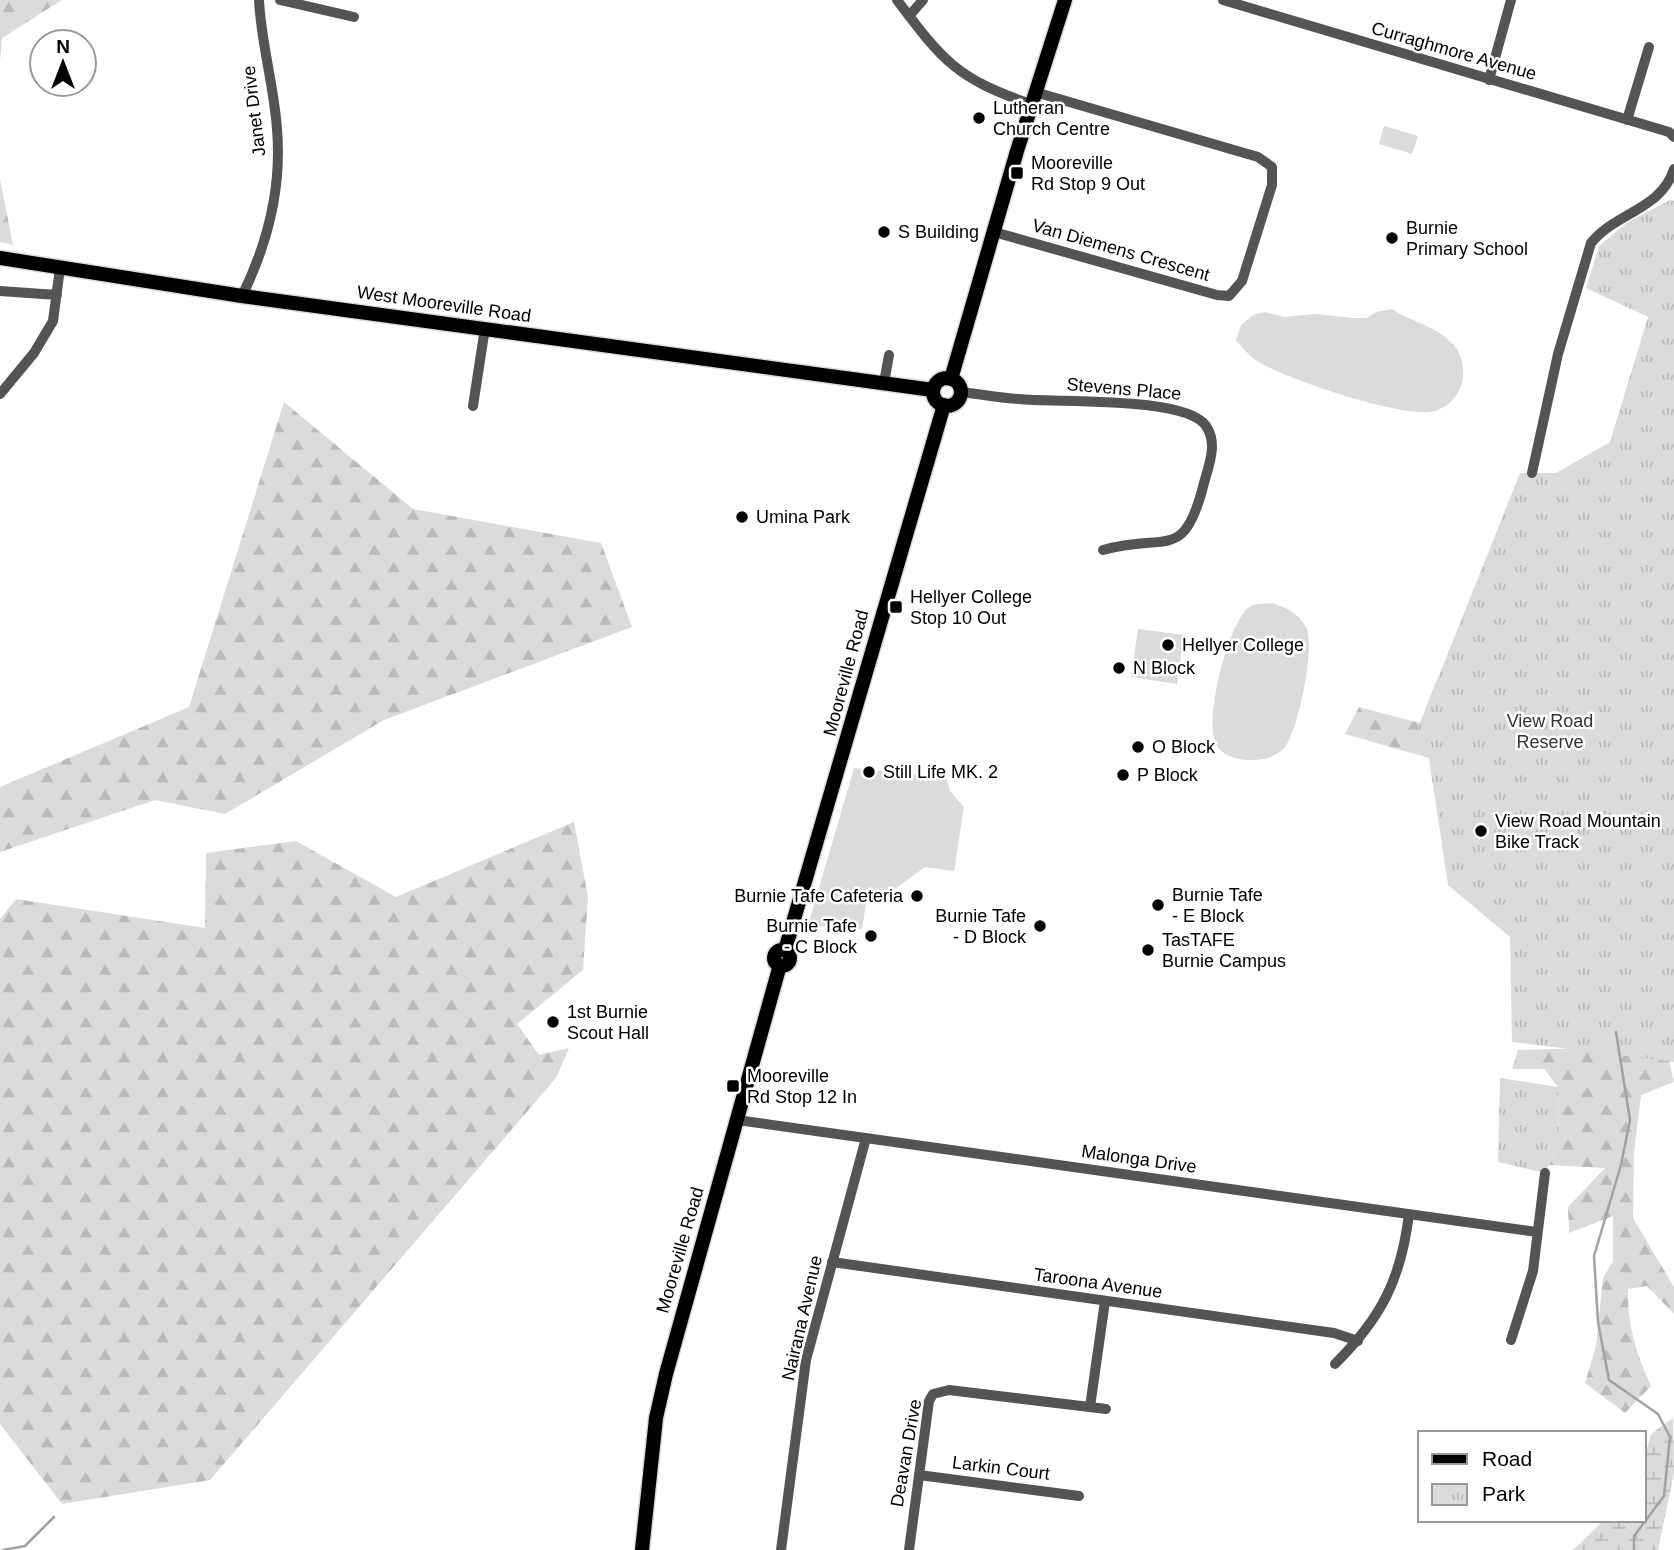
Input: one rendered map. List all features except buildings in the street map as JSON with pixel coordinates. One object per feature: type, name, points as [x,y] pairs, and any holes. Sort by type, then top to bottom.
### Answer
[{"type":"main road","points":[[951,379],[1033,98],[1065,0]]},
{"type":"main road","name":"West Mooreville Road","points":[[0,258],[242,296],[933,390]]},
{"type":"main road","points":[[942,379],[951,379],[958,384],[961,392],[956,402],[944,405],[937,401],[933,390],[942,379]]},
{"type":"main road","name":"Mooreville Road","points":[[642,1550],[656,1418],[780,965],[790,960],[790,954],[785,950],[944,405]]},
{"type":"street","name":"Janet Drive","points":[[242,296],[262,256],[273,209],[278,162],[277,127],[259,0]]},
{"type":"street","points":[[280,0],[354,17]]},
{"type":"street","points":[[897,0],[933,48],[961,74],[995,92],[1033,98]]},
{"type":"street","points":[[909,16],[923,0]]},
{"type":"street","name":"Curraghmore Avenue","points":[[1223,0],[1669,132],[1674,138]]},
{"type":"street","points":[[1489,80],[1511,0]]},
{"type":"street","points":[[1627,120],[1649,47]]},
{"type":"street","name":"Van Diemens Crescent","points":[[994,232],[1204,292],[1229,296],[1242,281],[1272,185],[1272,167],[1258,157],[1033,98]]},
{"type":"street","points":[[1532,473],[1558,354],[1591,243],[1602,229],[1646,206],[1664,192],[1674,169]]},
{"type":"street","points":[[0,394],[34,353],[53,320],[60,268]]},
{"type":"street","points":[[0,291],[57,295]]},
{"type":"street","points":[[473,407],[485,328]]},
{"type":"street","points":[[884,383],[889,355]]},
{"type":"street","name":"Stevens Place","points":[[961,392],[1021,399],[1122,403],[1176,410],[1190,413],[1205,424],[1212,442],[1210,458],[1196,516],[1188,530],[1173,540],[1133,542],[1103,550]]},
{"type":"street","name":"Malonga Drive","points":[[737,1120],[1537,1232]]},
{"type":"street","name":"Nairana Avenue","points":[[781,1550],[806,1360],[866,1138]]},
{"type":"street","points":[[1511,1340],[1533,1271],[1545,1173]]},
{"type":"street","points":[[1335,1364],[1358,1341],[1380,1312],[1395,1278],[1409,1214]]},
{"type":"street","name":"Taroona Avenue","points":[[832,1262],[1334,1332],[1358,1341]]},
{"type":"street","points":[[1090,1407],[1105,1301]]},
{"type":"street","name":"Deavan Drive","points":[[909,1550],[929,1401],[940,1390],[1106,1409]]},
{"type":"street","name":"Larkin Court","points":[[919,1475],[1079,1496]]},
{"type":"green space","points":[[0,0],[62,0],[2,38],[0,62]]},
{"type":"green space","points":[[1384,126],[1418,136],[1412,154],[1379,144]]},
{"type":"green space","points":[[0,179],[13,245],[0,242]]},
{"type":"green space","name":"View Road Reserve","points":[[1670,200],[1674,201],[1674,1062],[1512,1042],[1510,937],[1448,885],[1428,751],[1414,738],[1520,473],[1556,473],[1610,442],[1648,317],[1586,288],[1599,246],[1628,222]]},
{"type":"green space","points":[[1392,309],[1437,331],[1452,343],[1460,355],[1463,378],[1460,388],[1452,401],[1438,410],[1403,410],[1324,389],[1260,363],[1236,340],[1241,325],[1253,315],[1265,312],[1284,317],[1316,314],[1367,318],[1376,312]]},
{"type":"green space","points":[[284,402],[413,509],[601,543],[632,627],[384,720],[225,814],[155,800],[0,852],[0,787],[189,707]]},
{"type":"green space","points":[[1272,603],[1299,618],[1309,637],[1300,707],[1290,738],[1280,752],[1261,759],[1235,758],[1218,748],[1213,730],[1213,712],[1221,670],[1234,629],[1242,615],[1253,605]]},
{"type":"green space","points":[[1138,629],[1184,635],[1177,684],[1131,677]]},
{"type":"green space","points":[[1437,679],[1434,792],[1429,758],[1345,734],[1359,707],[1420,723]]},
{"type":"green space","points":[[854,768],[946,778],[950,791],[964,807],[954,871],[925,867],[877,902],[866,904],[862,929],[832,925],[807,929]]},
{"type":"green space","points":[[574,822],[588,897],[583,970],[517,1024],[539,1055],[569,1048],[556,1078],[210,1480],[62,1504],[0,1424],[0,919],[16,899],[205,928],[206,853],[296,841],[396,897]]},
{"type":"green space","points":[[1594,1048],[1667,1053],[1674,1082],[1641,1095],[1634,1152],[1633,1218],[1674,1287],[1674,1314],[1647,1286],[1628,1289],[1629,1315],[1634,1339],[1651,1386],[1625,1413],[1585,1383],[1596,1346],[1603,1278],[1613,1261],[1613,1216],[1569,1233],[1568,1207],[1605,1168],[1549,1165],[1559,1144],[1558,1087],[1544,1069],[1512,1069],[1518,1050]]},
{"type":"green space","points":[[1500,1078],[1558,1087],[1559,1144],[1545,1173],[1498,1162]]},
{"type":"green space","points":[[1673,1418],[1674,1473],[1658,1550],[1573,1550],[1602,1522],[1646,1522],[1646,1452],[1651,1434]]},
{"type":"waterway","points":[[1616,1032],[1630,1120],[1621,1165],[1594,1256],[1598,1322],[1609,1380],[1658,1414],[1670,1437],[1664,1496],[1646,1520]]},
{"type":"waterway","points":[[3,1550],[25,1546],[54,1517]]},
{"type":"waterway","points":[[1634,1550],[1634,1536],[1644,1522]]},
{"type":"place","name":"Lutheran Church Centre","points":[[979,118]]},
{"type":"place","name":"Mooreville Rd Stop 9 Out","points":[[1017,173]]},
{"type":"place","name":"S Building","points":[[884,232]]},
{"type":"place","name":"Burnie Primary School","points":[[1392,238]]},
{"type":"place","name":"Umina Park","points":[[742,517]]},
{"type":"place","name":"Hellyer College Stop 10 Out","points":[[896,607]]},
{"type":"place","name":"Hellyer College","points":[[1168,645]]},
{"type":"place","name":"N Block","points":[[1119,668]]},
{"type":"place","name":"O Block","points":[[1138,747]]},
{"type":"place","name":"Still Life MK. 2","points":[[869,772]]},
{"type":"place","name":"P Block","points":[[1123,775]]},
{"type":"place","name":"View Road Mountain Bike Track","points":[[1481,831]]},
{"type":"place","name":"Burnie Tafe Cafeteria","points":[[917,896]]},
{"type":"place","name":"Burnie Tafe - E Block","points":[[1158,905]]},
{"type":"place","name":"Burnie Tafe - D Block","points":[[1040,926]]},
{"type":"place","name":"Burnie Tafe - C Block","points":[[871,936]]},
{"type":"place","name":"TasTAFE Burnie Campus","points":[[1148,950]]},
{"type":"place","name":"1st Burnie Scout Hall","points":[[553,1022]]},
{"type":"place","name":"Mooreville Rd Stop 12 In","points":[[733,1086]]}]
